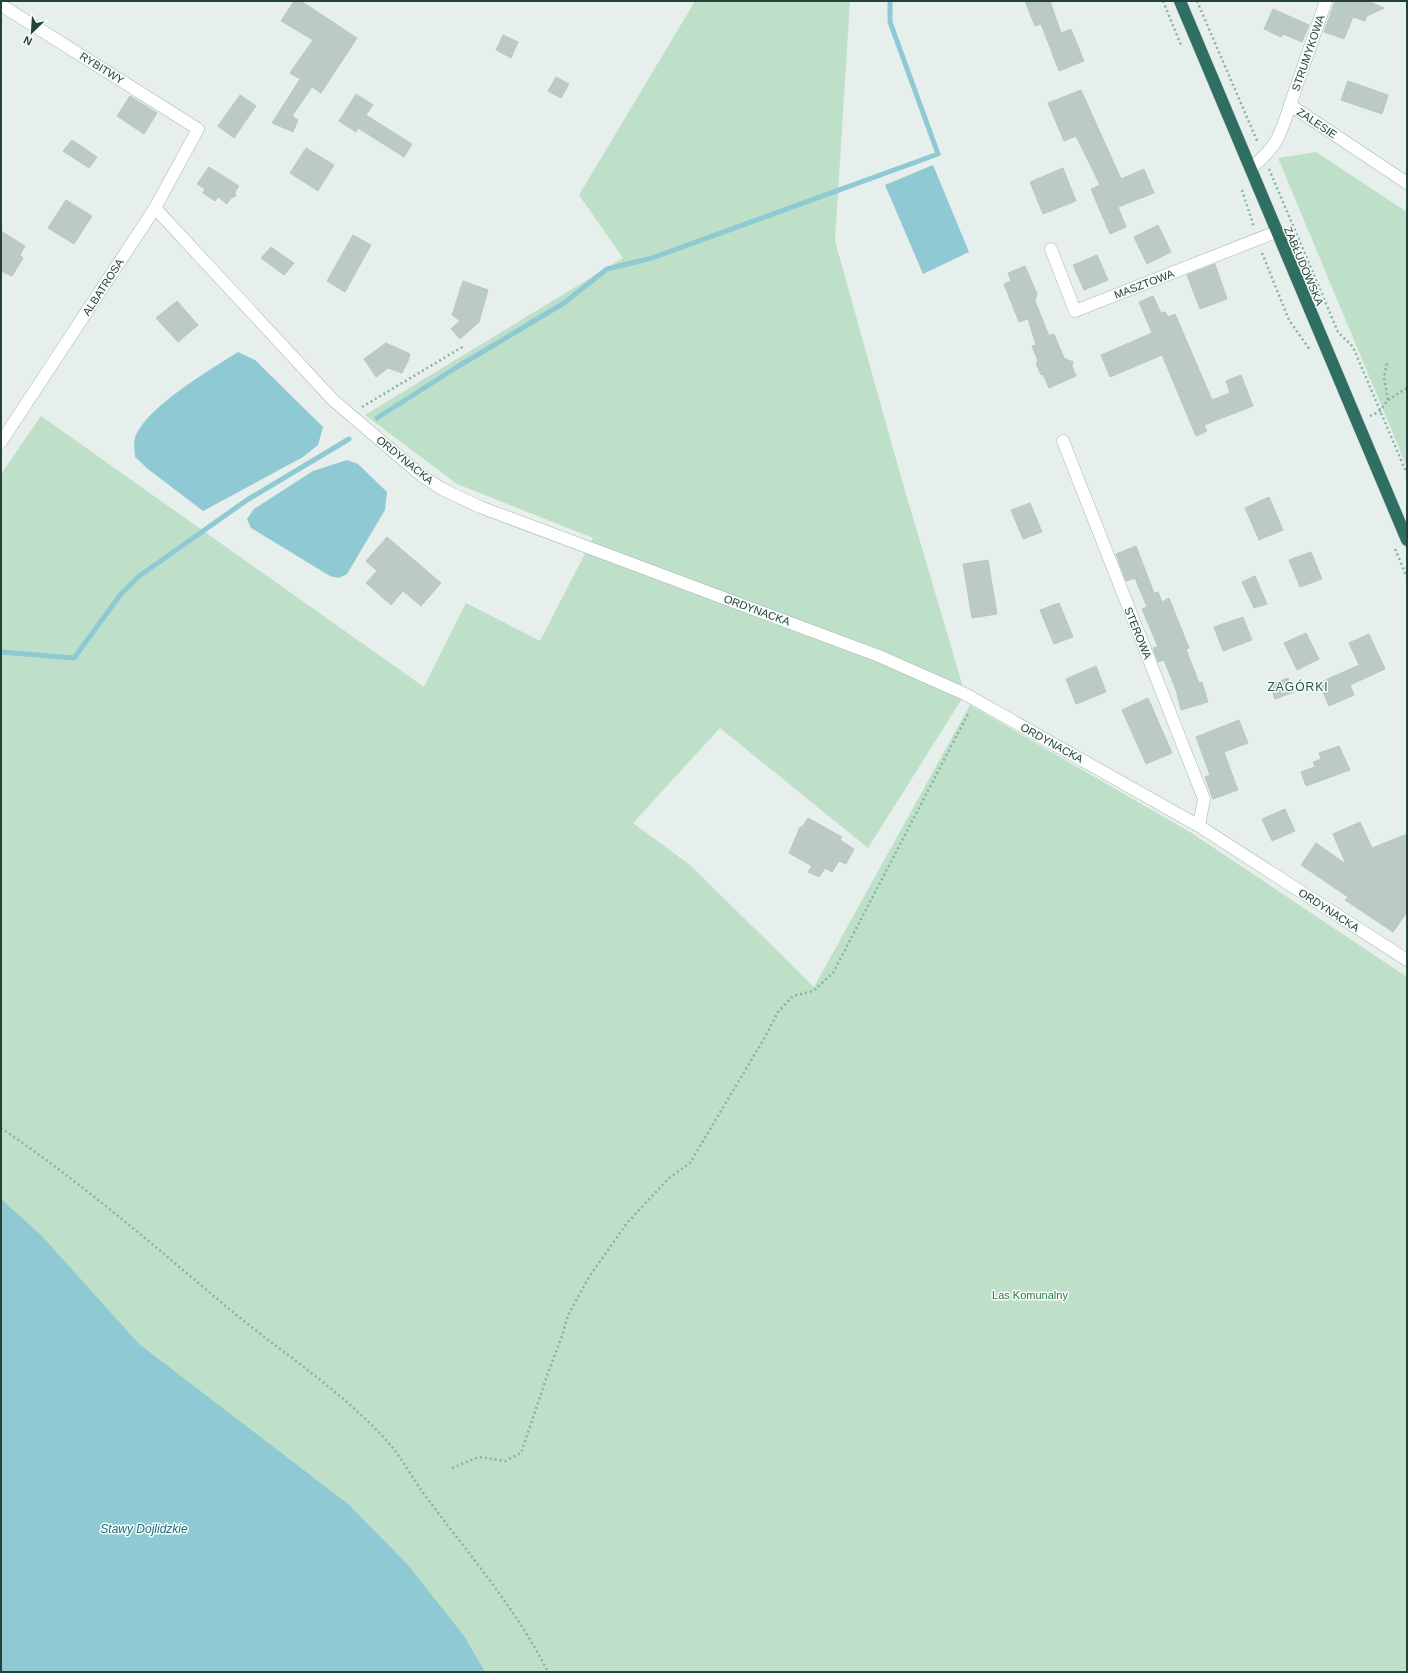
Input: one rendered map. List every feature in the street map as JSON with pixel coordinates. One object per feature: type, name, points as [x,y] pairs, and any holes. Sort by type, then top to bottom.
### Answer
[{"type":"highway","name":"ZABŁUDOWSKA","points":[[1180,1],[1407,540]]},
{"type":"street","name":"STRUMYKOWA","points":[[1290,105],[1326,1]]},
{"type":"street","name":"RYBITWY","points":[[5,4],[198,129]]},
{"type":"street","name":"ZALESIE","points":[[1251,168],[1264,158],[1280,137],[1290,105],[1407,183]]},
{"type":"street","name":"ALBATROSA","points":[[1,442],[155,208],[198,129]]},
{"type":"street","name":"ORDYNACKA","points":[[155,208],[316,383],[422,476],[460,498],[480,507],[879,656],[975,700],[1199,826],[1407,960]]},
{"type":"street","name":"MASZTOWA","points":[[1051,248],[1075,311],[1276,232]]},
{"type":"street","name":"STEROWA","points":[[1063,441],[1204,799],[1199,826]]},
{"type":"path","points":[[1163,1],[1184,52]]},
{"type":"path","points":[[1197,1],[1338,332],[1353,347],[1407,474]]},
{"type":"path","points":[[1240,183],[1258,239],[1289,320],[1312,356]]},
{"type":"path","points":[[350,414],[464,346]]},
{"type":"path","points":[[1387,363],[1384,377],[1388,400]]},
{"type":"path","points":[[1357,422],[1380,411],[1388,400],[1407,388]]},
{"type":"path","points":[[1395,548],[1407,576]]},
{"type":"path","points":[[452,1468],[479,1457],[505,1461],[521,1453],[568,1315],[589,1277],[627,1223],[669,1178],[690,1163],[761,1044],[778,1012],[793,996],[814,991],[833,973],[975,700]]},
{"type":"path","points":[[1,1128],[40,1154],[106,1204],[245,1322],[340,1396],[388,1442],[417,1485],[509,1606],[548,1672]]},
{"type":"green space","name":"Las Komunalny","points":[[695,1],[850,1],[835,241],[901,477],[965,694],[868,848],[720,728],[633,823],[690,865],[814,987],[970,705],[1190,832],[1407,977],[1407,1672],[1,1672],[1,474],[41,416],[424,687],[466,603],[540,641],[593,538],[457,484],[365,415],[623,258],[579,195]]},
{"type":"green space","points":[[1316,152],[1407,212],[1407,467],[1278,158]]},
{"type":"water","points":[[933,165],[969,252],[923,274],[885,185]]},
{"type":"water","points":[[238,352],[255,360],[323,427],[318,445],[303,457],[203,511],[148,469],[135,457],[134,440],[141,426],[165,402],[196,379]]},
{"type":"water","points":[[347,460],[358,464],[387,492],[385,510],[347,574],[339,578],[330,576],[251,528],[247,519],[254,509],[313,471]]},
{"type":"water","name":"Stawy Dojlidzkie","points":[[1,1199],[41,1235],[139,1344],[348,1504],[408,1565],[464,1636],[485,1672],[1,1672]]},
{"type":"building","points":[[294,1],[301,1],[357,38],[321,93],[312,87],[292,116],[298,120],[293,132],[272,123],[300,79],[290,73],[313,40],[281,21]]},
{"type":"building","points":[[1025,1],[1050,1],[1061,33],[1071,29],[1084,61],[1059,71],[1041,24],[1035,26]]},
{"type":"building","points":[[1335,1],[1368,1],[1384,8],[1367,16],[1365,21],[1353,17],[1344,39],[1324,32]]},
{"type":"building","points":[[1273,9],[1309,25],[1302,42],[1283,34],[1281,37],[1264,29]]},
{"type":"building","points":[[503,35],[518,42],[511,58],[496,50]]},
{"type":"building","points":[[556,77],[569,84],[561,98],[548,91]]},
{"type":"building","points":[[1348,81],[1388,95],[1382,114],[1341,100]]},
{"type":"building","points":[[1081,90],[1121,179],[1144,169],[1154,193],[1118,207],[1126,227],[1110,234],[1091,189],[1100,185],[1076,136],[1064,141],[1048,103]]},
{"type":"building","points":[[356,94],[373,105],[366,115],[412,144],[404,157],[358,128],[356,132],[339,121]]},
{"type":"building","points":[[240,95],[256,106],[234,138],[218,126]]},
{"type":"building","points":[[130,96],[157,113],[144,134],[117,116]]},
{"type":"building","points":[[72,140],[97,157],[89,168],[63,151]]},
{"type":"building","points":[[306,148],[334,165],[318,191],[290,173]]},
{"type":"building","points":[[209,167],[239,186],[235,192],[236,196],[231,198],[227,204],[218,197],[215,201],[203,193],[205,189],[197,184]]},
{"type":"building","points":[[1063,168],[1076,201],[1043,214],[1030,182]]},
{"type":"building","points":[[66,200],[92,216],[74,244],[48,228]]},
{"type":"building","points":[[1158,225],[1171,252],[1147,264],[1134,237]]},
{"type":"building","points":[[1,231],[25,246],[20,255],[23,258],[12,276],[1,271]]},
{"type":"building","points":[[353,235],[371,245],[345,292],[327,281]]},
{"type":"building","points":[[271,247],[294,263],[284,275],[261,258]]},
{"type":"building","points":[[1097,255],[1108,280],[1084,290],[1073,265]]},
{"type":"building","points":[[1215,264],[1227,299],[1200,309],[1187,275]]},
{"type":"building","points":[[1025,266],[1037,294],[1035,301],[1049,336],[1054,334],[1064,358],[1073,362],[1072,366],[1076,376],[1049,388],[1036,363],[1038,361],[1032,346],[1036,345],[1028,319],[1019,322],[1004,284],[1011,281],[1008,273]]},
{"type":"building","points":[[463,281],[488,290],[479,322],[460,339],[451,329],[460,321],[452,315]]},
{"type":"building","points":[[1153,296],[1161,313],[1165,312],[1168,317],[1175,314],[1212,400],[1230,393],[1226,381],[1241,375],[1253,406],[1204,425],[1207,431],[1196,436],[1162,355],[1110,377],[1101,355],[1152,333],[1139,302]]},
{"type":"building","points":[[177,301],[198,325],[178,342],[156,318]]},
{"type":"building","points":[[386,343],[410,354],[408,361],[402,373],[388,368],[376,377],[364,359]]},
{"type":"building","points":[[1269,497],[1283,530],[1259,540],[1245,508]]},
{"type":"building","points":[[1030,503],[1042,532],[1023,539],[1011,510]]},
{"type":"building","points":[[387,537],[441,583],[421,606],[403,591],[391,605],[366,583],[377,571],[366,561]]},
{"type":"building","points":[[1136,546],[1154,593],[1158,592],[1162,602],[1169,598],[1189,648],[1186,649],[1199,683],[1202,682],[1208,702],[1181,710],[1176,690],[1164,660],[1158,662],[1153,648],[1158,647],[1142,609],[1147,607],[1135,578],[1126,581],[1116,554]]},
{"type":"building","points":[[1311,552],[1322,579],[1300,587],[1289,560]]},
{"type":"building","points":[[988,560],[997,614],[972,618],[963,564]]},
{"type":"building","points":[[1255,576],[1267,604],[1254,608],[1242,582]]},
{"type":"building","points":[[1059,603],[1073,637],[1054,644],[1040,610]]},
{"type":"building","points":[[1243,617],[1252,640],[1223,651],[1214,627]]},
{"type":"building","points":[[1306,633],[1319,659],[1297,670],[1284,643]]},
{"type":"building","points":[[1369,634],[1385,669],[1350,685],[1354,695],[1329,706],[1319,683],[1359,665],[1349,643]]},
{"type":"building","points":[[1096,666],[1106,692],[1076,704],[1066,679]]},
{"type":"building","points":[[1288,678],[1294,692],[1275,699],[1270,685]]},
{"type":"building","points":[[1148,698],[1172,753],[1146,764],[1122,710]]},
{"type":"building","points":[[1239,720],[1248,743],[1224,752],[1238,790],[1213,799],[1205,777],[1210,775],[1196,737]]},
{"type":"building","points":[[1339,746],[1350,770],[1306,786],[1301,772],[1315,767],[1313,762],[1321,759],[1319,753]]},
{"type":"building","points":[[1285,809],[1295,831],[1272,841],[1262,819]]},
{"type":"building","points":[[808,818],[842,837],[840,840],[854,849],[846,864],[839,861],[832,872],[825,868],[819,877],[808,872],[812,866],[789,853],[800,827],[802,827]]},
{"type":"building","points":[[1360,822],[1372,848],[1407,834],[1407,912],[1393,932],[1345,900],[1348,897],[1301,865],[1316,843],[1346,864],[1333,834]]},
{"type":"waterway","points":[[377,418],[457,367],[564,303],[607,269],[652,258],[938,154],[890,22],[890,1]]},
{"type":"waterway","points":[[1,652],[74,658],[121,594],[138,577],[247,500],[349,439]]},
{"type":"district","name":"ZAGÓRKI","points":[[1298,687]]}]
